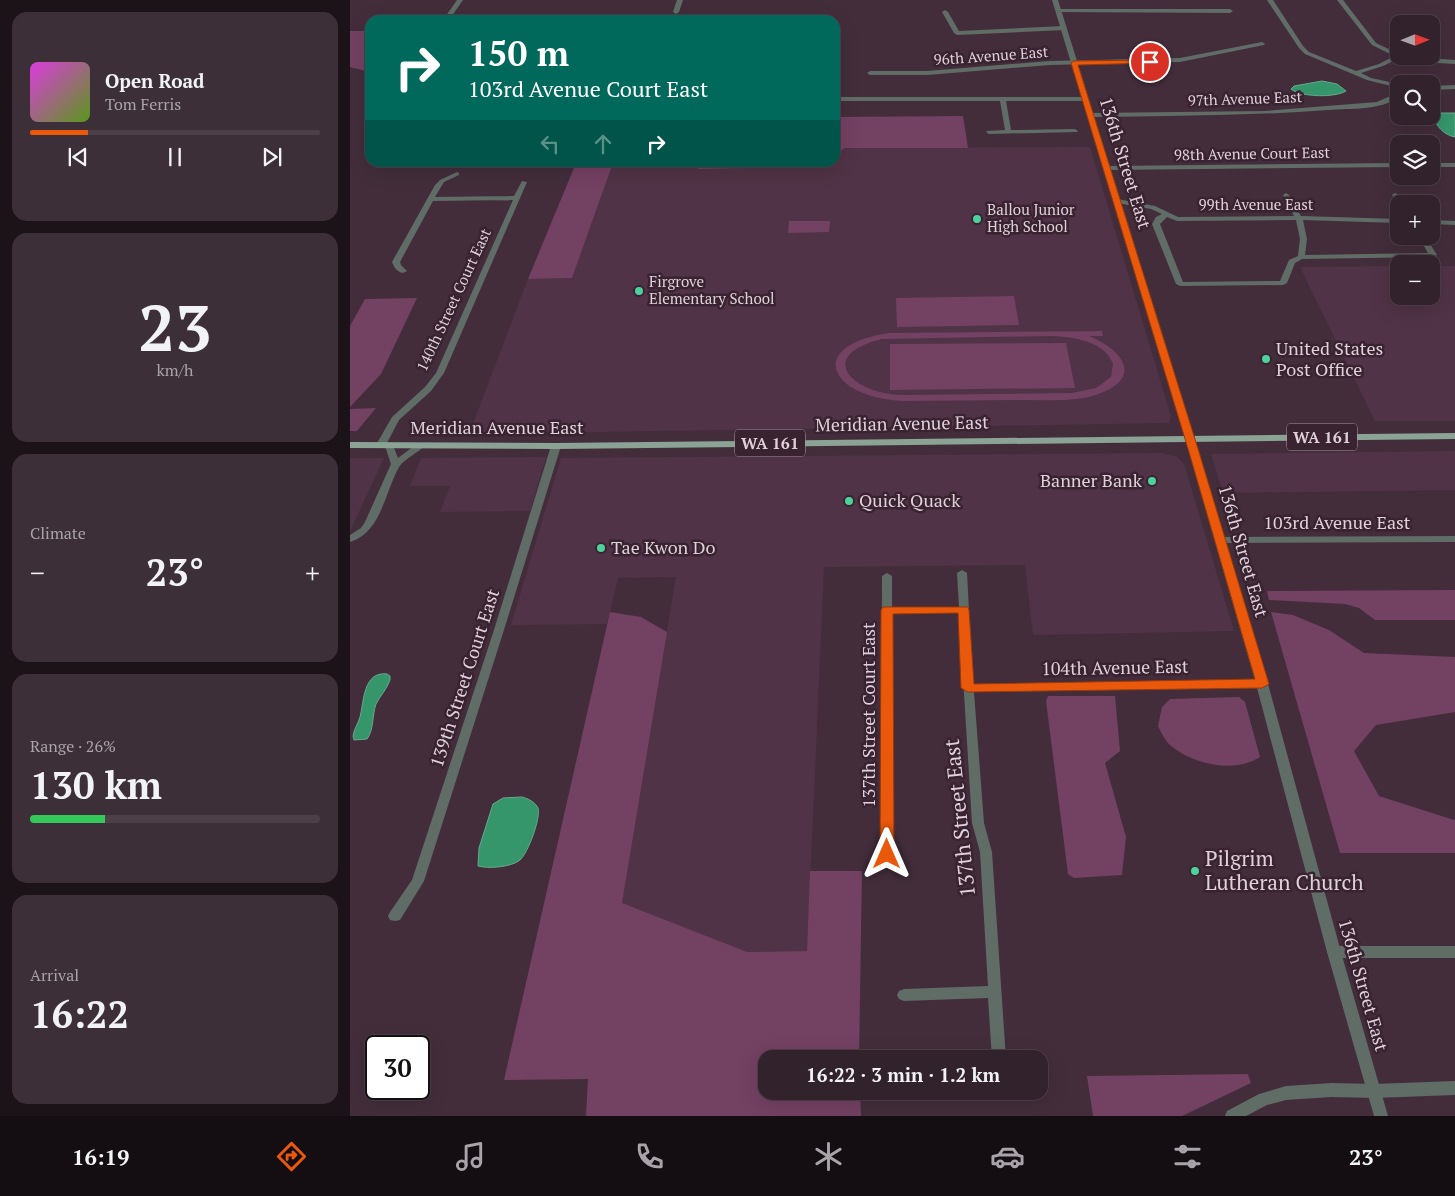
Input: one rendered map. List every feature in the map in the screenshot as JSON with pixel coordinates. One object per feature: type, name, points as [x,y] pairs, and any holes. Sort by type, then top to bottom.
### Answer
[{"type":"main road","name":"Meridian Avenue East","points":[[350,445],[556,446],[1455,436]]},
{"type":"street","points":[[450,15],[460,0]]},
{"type":"street","points":[[676,12],[680,0]]},
{"type":"street","name":"136th Street East","points":[[1055,0],[1220,540],[1262,684],[1334,952],[1381,1116]]},
{"type":"street","points":[[1270,0],[1307,53],[1375,81],[1390,84]]},
{"type":"street","points":[[1340,0],[1374,44],[1390,52]]},
{"type":"street","points":[[1059,11],[1230,11]]},
{"type":"street","points":[[945,12],[957,32],[1064,28]]},
{"type":"street","name":"96th Avenue East","points":[[870,73],[927,73],[1074,63],[1180,60],[1262,44]]},
{"type":"street","points":[[1356,73],[1390,60]]},
{"type":"street","points":[[1440,61],[1455,62]]},
{"type":"street","points":[[1440,88],[1455,87]]},
{"type":"street","points":[[840,99],[1085,99]]},
{"type":"street","points":[[1003,99],[1008,132]]},
{"type":"street","name":"97th Avenue East","points":[[1090,115],[1267,113],[1365,106],[1390,100]]},
{"type":"street","points":[[989,132],[1074,131]]},
{"type":"street","name":"98th Avenue Court East","points":[[1106,168],[1390,165]]},
{"type":"street","points":[[1440,165],[1455,165]]},
{"type":"street","points":[[403,271],[397,266],[396,262],[431,199],[442,181],[457,174]]},
{"type":"street","name":"140th Street Court East","points":[[385,446],[395,419],[428,389],[440,373],[524,182]]},
{"type":"street","points":[[1286,194],[1299,218],[1305,235],[1301,257]]},
{"type":"street","points":[[431,199],[517,198]]},
{"type":"street","name":"99th Avenue East","points":[[1117,202],[1145,204],[1177,219],[1299,218],[1390,221]]},
{"type":"street","points":[[1167,214],[1159,219],[1156,224],[1180,284],[1282,283],[1292,262],[1301,257],[1433,255],[1427,245]]},
{"type":"street","points":[[1440,222],[1455,223]]},
{"type":"street","points":[[385,446],[396,464]]},
{"type":"street","points":[[350,540],[364,530],[370,522],[396,464],[421,446]]},
{"type":"street","name":"139th Street Court East","points":[[395,916],[418,881],[556,446]]},
{"type":"street","name":"103rd Avenue East","points":[[1220,540],[1455,539]]},
{"type":"street","name":"137th Street East","points":[[962,574],[978,823],[986,852],[998,1050]]},
{"type":"street","name":"137th Street Court East","points":[[887,576],[887,854]]},
{"type":"street","points":[[887,610],[964,610]]},
{"type":"street","name":"104th Avenue East","points":[[968,688],[1262,684]]},
{"type":"street","points":[[1334,952],[1455,952]]},
{"type":"street","points":[[904,995],[994,992]]},
{"type":"street","points":[[1232,1116],[1264,1099],[1286,1093],[1332,1090],[1374,1092],[1455,1088]]},
{"type":"shaded area","points":[[350,31],[365,31],[365,71],[350,67]]},
{"type":"shaded area","points":[[1322,81],[1337,84],[1346,91],[1334,95],[1318,96],[1302,94],[1291,89],[1294,86]]},
{"type":"shaded area","points":[[1440,113],[1455,113],[1455,137],[1447,134],[1438,126],[1440,125]]},
{"type":"shaded area","points":[[963,116],[968,148],[845,148],[840,151],[840,117]]},
{"type":"shaded area","name":"Ballou Junior High School","points":[[1090,147],[1171,416],[1169,423],[469,434],[528,279],[572,278],[612,167],[699,167],[699,169],[840,167],[840,151],[845,148]]},
{"type":"shaded area","points":[[574,167],[612,167],[572,278],[528,279]]},
{"type":"shaded area","points":[[699,167],[812,167],[698,169]]},
{"type":"shaded area","points":[[789,221],[830,221],[829,232],[788,233]]},
{"type":"shaded area","points":[[1390,266],[1390,305],[1440,305],[1440,266],[1455,266],[1455,421],[1375,421],[1300,267]]},
{"type":"shaded area","points":[[1014,296],[1019,325],[897,327],[896,298]]},
{"type":"shaded area","points":[[417,298],[381,374],[350,407],[350,326],[365,299]]},
{"type":"shaded area","points":[[1102,331],[1103,336],[1089,336],[1112,349],[1124,365],[1124,373],[1120,381],[1111,388],[1096,395],[1079,399],[1061,400],[903,401],[878,398],[858,391],[844,381],[836,370],[837,359],[845,348],[863,339],[890,333]],"holes":[[[1060,337],[1078,339],[1096,345],[1103,350],[1113,364],[1111,377],[1096,388],[1072,393],[903,395],[885,393],[869,388],[856,381],[848,373],[845,364],[849,355],[861,346],[882,339]]]},
{"type":"shaded area","points":[[1066,343],[1075,388],[890,390],[890,344]]},
{"type":"shaded area","points":[[376,408],[357,431],[350,431],[350,409]]},
{"type":"shaded area","points":[[1455,451],[1455,490],[1223,493],[1211,454]]},
{"type":"shaded area","points":[[1163,453],[1177,457],[1184,464],[1234,631],[1033,635],[1025,565],[824,567],[807,951],[613,954],[676,577],[618,578],[607,624],[511,625],[561,458]]},
{"type":"shaded area","points":[[546,457],[530,511],[440,512],[450,486],[410,486],[421,458]]},
{"type":"shaded area","points":[[350,458],[384,458],[350,531]]},
{"type":"shaded area","points":[[1455,590],[1455,620],[1375,620],[1359,608],[1345,604],[1269,600],[1267,591]]},
{"type":"shaded area","points":[[610,612],[641,617],[667,632],[622,903],[747,952],[807,951],[810,871],[862,871],[859,1050],[758,1050],[758,1100],[860,1100],[861,1116],[586,1116],[588,1079],[504,1080]]},
{"type":"shaded area","points":[[1271,612],[1293,615],[1329,630],[1364,653],[1455,657],[1455,712],[1376,725],[1354,751],[1379,796],[1455,819],[1455,853],[1340,853]]},
{"type":"shaded area","points":[[379,674],[390,676],[390,680],[376,704],[372,727],[367,739],[354,740],[353,736],[369,682]]},
{"type":"shaded area","points":[[1048,696],[1115,696],[1120,751],[1105,763],[1126,837],[1122,875],[1074,878],[1068,874],[1046,701]]},
{"type":"shaded area","points":[[1239,697],[1245,702],[1260,757],[1250,762],[1226,766],[1201,762],[1179,752],[1168,743],[1158,726],[1162,707],[1170,699]]},
{"type":"shaded area","points":[[522,797],[535,804],[538,808],[538,819],[527,850],[520,860],[506,866],[478,866],[479,848],[493,804],[503,798]]},
{"type":"shaded area","points":[[1248,1074],[1251,1083],[1182,1116],[1093,1116],[1087,1076]]},
{"type":"place","name":"Ballou Junior High School","points":[[977,219]]},
{"type":"place","name":"Firgrove Elementary School","points":[[639,291]]},
{"type":"place","name":"United States Post Office","points":[[1266,359]]},
{"type":"place","name":"Banner Bank","points":[[1152,481]]},
{"type":"place","name":"Quick Quack","points":[[849,501]]},
{"type":"place","name":"Tae Kwon Do","points":[[601,548]]},
{"type":"place","name":"Pilgrim Lutheran Church","points":[[1195,871]]},
{"type":"route","points":[[887,854],[887,610],[964,610],[968,688],[1262,684],[1194,452],[1074,63],[1150,62]]}]
